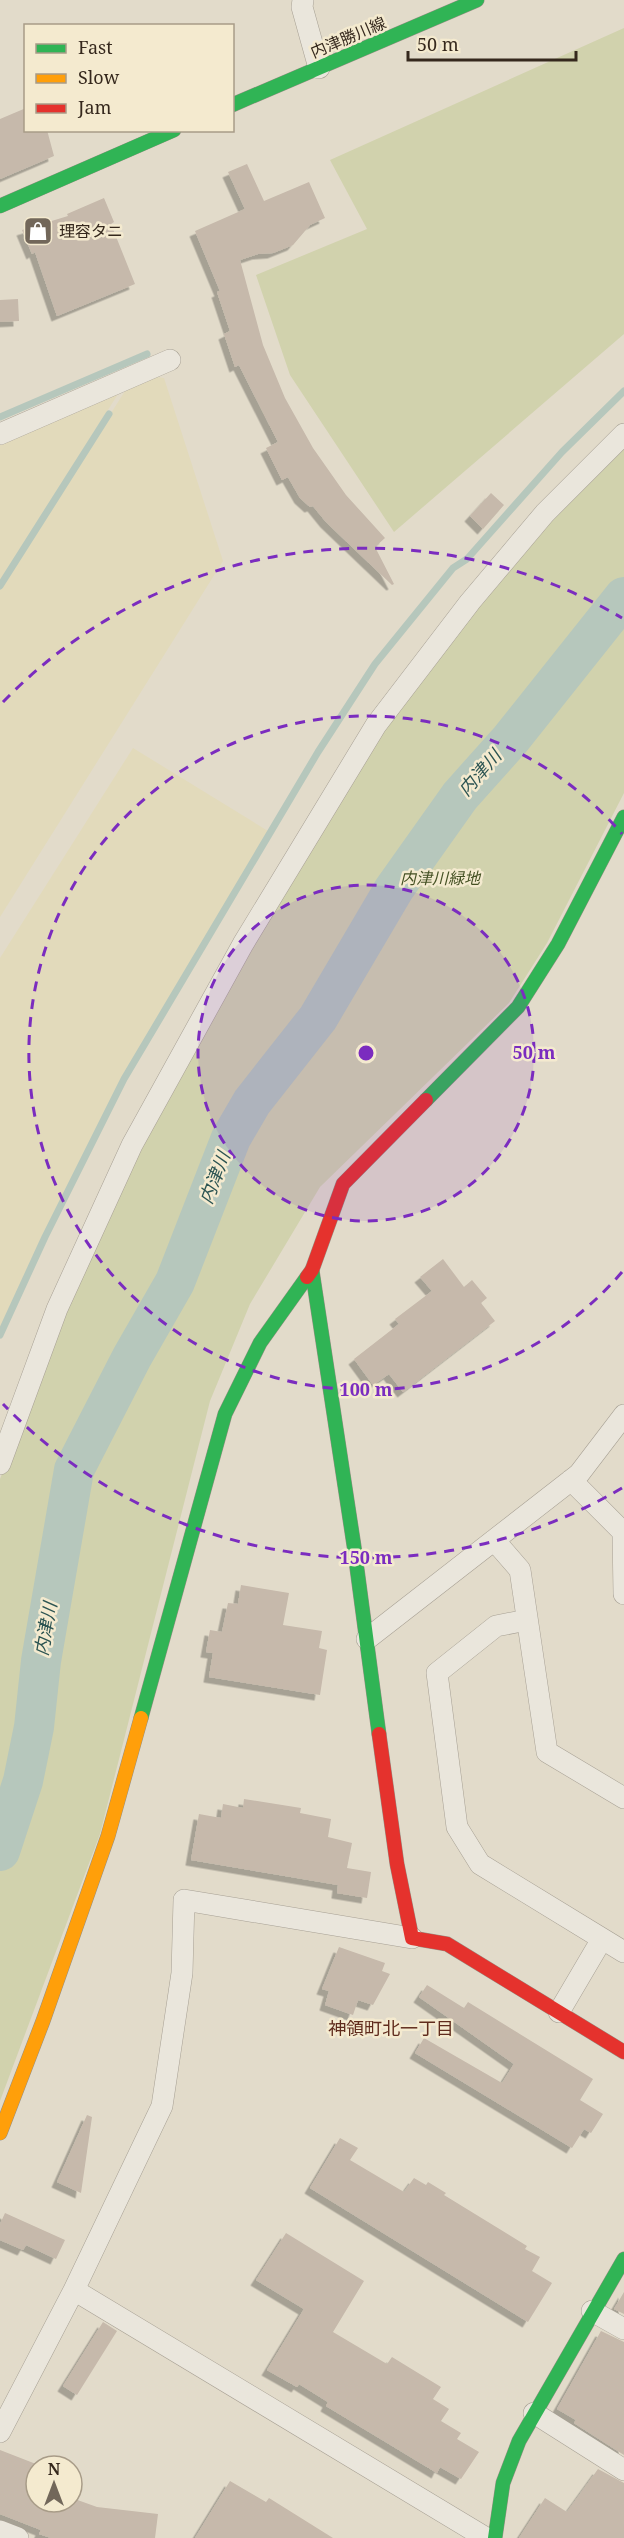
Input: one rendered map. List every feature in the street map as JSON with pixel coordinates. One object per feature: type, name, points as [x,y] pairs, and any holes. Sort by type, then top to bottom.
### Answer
[{"type":"street","points":[[303,0],[302,7],[319,68]]},
{"type":"street","name":"内津勝川線","points":[[234,104],[477,0]]},
{"type":"street","points":[[0,206],[169,132]]},
{"type":"street","points":[[0,434],[170,360]]},
{"type":"street","points":[[0,1464],[57,1309],[132,1145],[243,944],[351,765],[376,725],[470,602],[545,513],[624,434]]},
{"type":"street","points":[[0,2133],[43,2021],[108,1836],[225,1414],[260,1343],[312,1270],[343,1184],[518,1007],[558,944],[624,816]]},
{"type":"street","points":[[312,1270],[367,1638],[389,1820],[412,1938]]},
{"type":"street","points":[[367,1638],[579,1474],[624,1415]]},
{"type":"street","points":[[571,1480],[623,1532],[624,1594]]},
{"type":"street","points":[[494,1540],[520,1570],[547,1752],[624,1798]]},
{"type":"street","points":[[527,1620],[496,1626],[437,1672],[456,1827],[480,1864],[624,1952]]},
{"type":"street","points":[[0,2432],[74,2290],[162,2106],[182,1973],[184,1900],[447,1944],[624,2052]]},
{"type":"street","points":[[559,2012],[602,1939]]},
{"type":"street","points":[[495,2538],[503,2484],[519,2441],[624,2259]]},
{"type":"street","points":[[74,2290],[486,2538]]},
{"type":"street","points":[[592,2311],[624,2329]]},
{"type":"street","points":[[534,2413],[624,2470]]},
{"type":"street","points":[[0,2531],[18,2538]]},
{"type":"shaded area","points":[[157,377],[164,378],[223,561],[0,917],[0,589],[125,391]]},
{"type":"shaded area","points":[[118,394],[0,581],[0,445]]},
{"type":"shaded area","points":[[133,748],[268,831],[122,1079],[0,1329],[0,958]]},
{"type":"green space","points":[[624,28],[624,334],[394,532],[290,375],[256,275],[367,229],[330,160]]},
{"type":"green space","name":"内津川緑地","points":[[624,442],[624,793],[547,943],[509,1003],[320,1187],[250,1304],[210,1401],[100,1834],[0,2101],[0,1479],[56,1331],[113,1204],[209,1021],[382,731],[473,606]]},
{"type":"building","points":[[24,109],[24,132],[48,132],[54,156],[0,179],[0,119]]},
{"type":"building","points":[[247,164],[264,201],[309,182],[325,218],[310,225],[293,245],[273,253],[258,254],[240,260],[263,345],[285,398],[313,448],[346,495],[385,538],[375,547],[394,584],[392,585],[326,522],[313,506],[310,507],[300,498],[288,477],[282,480],[266,448],[278,442],[239,365],[235,367],[224,334],[230,331],[217,292],[220,291],[195,231],[245,209],[228,172]]},
{"type":"building","points":[[104,198],[114,222],[111,224],[135,284],[57,316],[35,252],[32,254],[22,230],[68,216],[67,214]]},
{"type":"building","points":[[18,299],[19,321],[0,322],[0,300]]},
{"type":"building","points":[[491,493],[504,505],[483,529],[470,516]]},
{"type":"building","points":[[443,1259],[464,1287],[472,1280],[487,1298],[481,1303],[495,1321],[403,1392],[389,1374],[373,1385],[354,1359],[399,1324],[395,1319],[432,1291],[420,1277]]},
{"type":"building","points":[[241,1585],[289,1593],[283,1625],[322,1631],[319,1648],[327,1650],[320,1695],[209,1677],[213,1653],[206,1652],[210,1630],[222,1632],[228,1603],[238,1604]]},
{"type":"building","points":[[244,1799],[301,1808],[300,1813],[331,1819],[328,1837],[352,1843],[347,1868],[371,1872],[367,1898],[337,1893],[338,1885],[191,1860],[199,1814],[221,1818],[223,1804],[243,1808]]},
{"type":"building","points":[[339,1947],[385,1963],[382,1971],[390,1974],[373,2005],[358,2000],[353,2015],[325,2005],[329,1991],[322,1989]]},
{"type":"building","points":[[427,1985],[464,2008],[468,2002],[593,2079],[580,2100],[603,2114],[591,2133],[584,2129],[572,2148],[415,2053],[424,2038],[502,2083],[514,2064],[419,1997]]},
{"type":"building","points":[[87,2115],[92,2117],[81,2193],[57,2182]]},
{"type":"building","points":[[340,2138],[358,2148],[350,2160],[404,2192],[414,2178],[426,2185],[428,2182],[446,2193],[444,2195],[527,2246],[525,2249],[540,2257],[532,2271],[552,2283],[528,2322],[310,2188]]},
{"type":"building","points":[[5,2213],[65,2240],[56,2259],[26,2245],[23,2250],[0,2240],[0,2224]]},
{"type":"building","points":[[286,2233],[364,2281],[333,2332],[387,2364],[392,2357],[441,2387],[433,2399],[449,2409],[441,2421],[461,2433],[457,2439],[479,2452],[461,2479],[440,2467],[437,2473],[326,2406],[328,2402],[299,2384],[297,2387],[267,2370],[304,2309],[256,2280]]},
{"type":"building","points":[[624,2292],[624,2314],[614,2309]]},
{"type":"building","points":[[103,2322],[117,2331],[77,2395],[63,2386]]},
{"type":"building","points":[[601,2331],[624,2342],[624,2455],[574,2423],[576,2420],[557,2409]]},
{"type":"building","points":[[0,2450],[24,2459],[24,2514],[84,2514],[84,2502],[97,2507],[158,2514],[155,2538],[51,2538],[39,2534],[41,2530],[0,2514]]},
{"type":"building","points":[[598,2469],[624,2483],[624,2538],[519,2538],[545,2498],[567,2512]]},
{"type":"building","points":[[230,2481],[266,2502],[269,2498],[333,2538],[195,2538]]},
{"type":"waterway","points":[[0,417],[147,354]]},
{"type":"waterway","points":[[0,1335],[45,1237],[124,1079],[318,752],[375,664],[453,568],[467,559],[562,452],[624,391]]},
{"type":"waterway","points":[[0,586],[109,414]]},
{"type":"waterway","name":"内津川","points":[[0,1851],[23,1781],[34,1727],[41,1661],[74,1470],[132,1357],[175,1282],[231,1138],[252,1102],[318,1018],[394,889],[460,796],[510,740],[624,597]]},
{"type":"traffic: fast","points":[[234,104],[477,0]]},
{"type":"traffic: fast","points":[[0,206],[169,132]]},
{"type":"traffic: fast","points":[[426,1100],[518,1007],[558,944],[624,817]]},
{"type":"traffic: fast","points":[[312,1270],[354,1546],[379,1734]]},
{"type":"traffic: fast","points":[[141,1718],[225,1414],[260,1343],[307,1277]]},
{"type":"traffic: fast","points":[[495,2538],[503,2483],[519,2441],[624,2259]]},
{"type":"traffic: slow","points":[[0,2133],[43,2021],[108,1836],[141,1718]]},
{"type":"traffic: jam","points":[[307,1277],[312,1270],[343,1184],[426,1100]]},
{"type":"traffic: jam","points":[[379,1734],[397,1864],[412,1938],[447,1944],[624,2052]]},
{"type":"place","name":"理容タニ","points":[[38,231]]},
{"type":"district","name":"神領町北一丁目","points":[[391,2029]]}]
